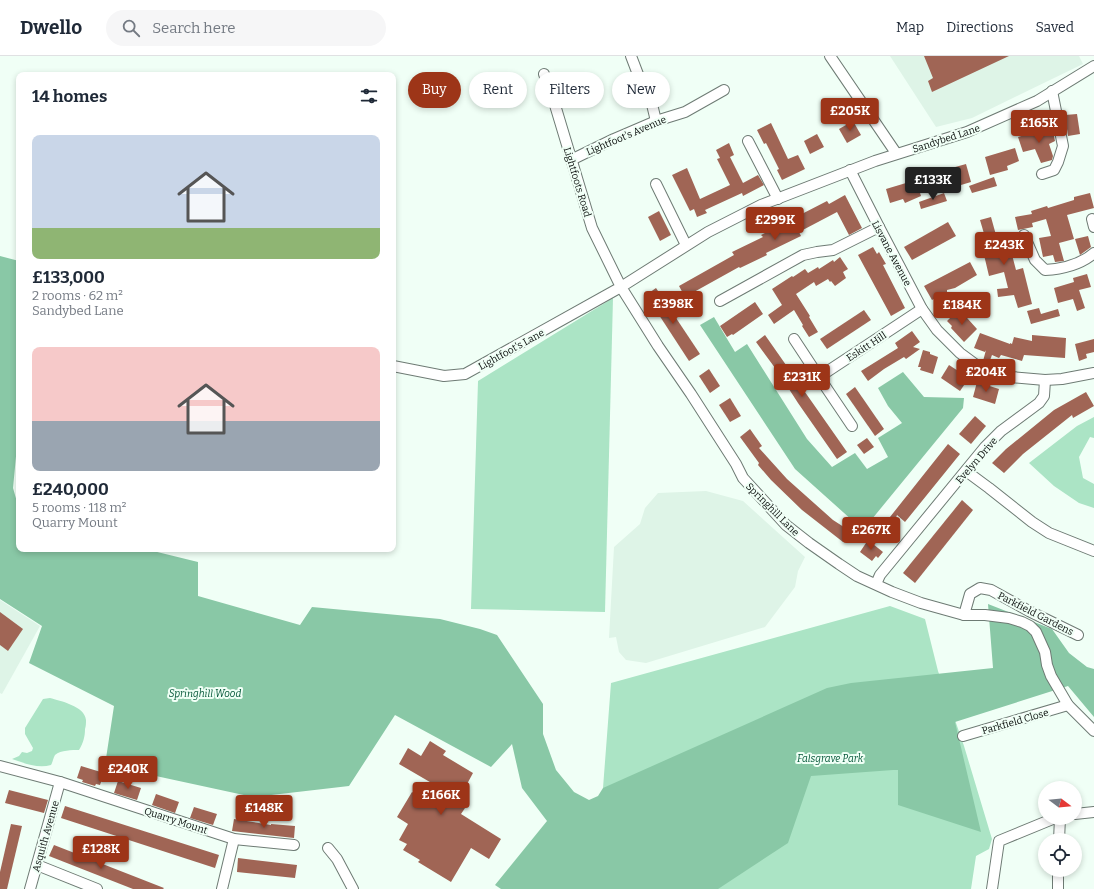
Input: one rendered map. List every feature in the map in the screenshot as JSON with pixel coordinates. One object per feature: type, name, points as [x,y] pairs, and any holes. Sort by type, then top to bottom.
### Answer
[{"type":"street","points":[[631,56],[639,77],[650,96],[656,121]]},
{"type":"street","points":[[830,56],[896,153]]},
{"type":"street","name":"Sandybed Lane","points":[[778,199],[896,153],[967,132],[1037,101],[1094,66]]},
{"type":"street","name":"Lightfoot's Avenue","points":[[571,160],[614,138],[656,121],[685,112],[724,90]]},
{"type":"street","points":[[1042,174],[1054,170],[1063,146],[1052,91]]},
{"type":"street","name":"Lightfoots Road","points":[[555,108],[592,228],[621,286]]},
{"type":"street","points":[[621,286],[708,232],[761,205],[778,199],[748,141]]},
{"type":"street","name":"Lisvane Avenue","points":[[850,170],[878,228],[922,309],[936,330],[960,353],[979,367],[1011,377],[1045,380]]},
{"type":"street","points":[[656,184],[686,245]]},
{"type":"street","points":[[720,301],[758,285],[803,255],[833,250],[878,228]]},
{"type":"street","points":[[1024,235],[1035,260],[1045,270],[1062,269],[1083,261],[1094,253]]},
{"type":"street","name":"Lightfoot's Lane","points":[[396,367],[444,376],[465,374],[480,367],[621,286]]},
{"type":"street","name":"Springhill Lane","points":[[621,286],[658,346],[692,394],[736,464],[743,478],[786,525],[809,543],[857,576],[920,603],[964,615],[985,615],[1009,618],[1030,626],[1036,632],[1046,652],[1047,665],[1051,676],[1068,705],[1094,731]]},
{"type":"street","name":"Eskitt Hill","points":[[819,377],[922,309]]},
{"type":"street","points":[[794,339],[852,426]]},
{"type":"street","points":[[1045,380],[1062,379],[1094,373]]},
{"type":"street","name":"Evelyn Drive","points":[[876,584],[880,575],[985,447],[1002,431],[1039,402],[1044,396],[1045,380]]},
{"type":"street","points":[[966,471],[1048,533],[1094,551]]},
{"type":"street","name":"Parkfield Gardens","points":[[964,615],[970,594],[980,588],[991,590],[1078,635]]},
{"type":"street","name":"Parkfield Close","points":[[963,736],[1068,705]]},
{"type":"street","name":"Quarry Mount","points":[[0,766],[60,782],[234,839],[294,845]]},
{"type":"street","name":"Asquith Avenue","points":[[30,889],[60,782]]},
{"type":"street","points":[[1082,813],[1094,812]]},
{"type":"street","points":[[992,889],[999,841],[1038,825]]},
{"type":"street","points":[[222,889],[234,839]]},
{"type":"street","points":[[328,848],[337,859],[352,889]]},
{"type":"street","points":[[37,865],[97,889]]},
{"type":"street","points":[[1058,877],[1058,889]]},
{"type":"shaded area","points":[[890,56],[1079,56],[1083,64],[972,118],[936,127]]},
{"type":"shaded area","points":[[706,491],[743,501],[805,557],[798,571],[795,587],[765,627],[646,663],[626,660],[619,652],[616,637],[609,638],[614,547],[640,524],[645,508],[658,493]]},
{"type":"shaded area","points":[[0,600],[40,626],[2,694],[0,693]]},
{"type":"green space","name":"Springhill Wood","points":[[0,256],[16,260],[16,456],[13,488],[16,498],[16,552],[157,552],[198,562],[198,596],[300,625],[312,607],[440,619],[497,635],[543,704],[543,734],[556,770],[574,792],[589,800],[598,796],[603,788],[827,688],[851,683],[993,668],[988,604],[1052,629],[1069,653],[1087,667],[1094,669],[1094,717],[1068,686],[955,722],[981,832],[898,805],[898,770],[811,776],[788,843],[718,889],[501,889],[495,885],[547,821],[522,788],[512,744],[491,767],[395,715],[349,786],[253,797],[105,765],[114,706],[29,663],[42,626],[0,599]]},
{"type":"green space","points":[[613,298],[605,612],[471,609],[478,381]]},
{"type":"green space","points":[[714,317],[735,352],[747,344],[807,439],[832,467],[855,453],[867,469],[888,457],[878,438],[902,423],[888,406],[878,388],[903,372],[924,397],[964,398],[963,408],[863,530],[795,469],[700,325]]},
{"type":"green space","points":[[1094,417],[1094,438],[1090,437],[1079,457],[1083,478],[1094,484],[1094,508],[1079,503],[1054,486],[1029,463],[1077,426]]},
{"type":"green space","name":"Falsgrave Park","points":[[890,606],[925,619],[938,671],[964,746],[992,839],[989,849],[976,856],[971,889],[628,889],[603,788],[611,683]]},
{"type":"green space","points":[[50,698],[71,705],[85,715],[85,735],[79,750],[57,753],[54,756],[51,765],[46,766],[31,765],[12,759],[19,756],[22,752],[27,753],[32,751],[33,748],[25,734],[25,728],[43,699]]},
{"type":"building","points":[[924,56],[1009,56],[932,92],[928,81],[933,78]]},
{"type":"building","points":[[1077,114],[1080,134],[1068,136],[1065,115]]},
{"type":"building","points":[[853,121],[861,135],[847,143],[839,129]]},
{"type":"building","points":[[771,123],[788,159],[798,155],[805,169],[782,180],[777,170],[779,169],[766,143],[764,144],[757,130]]},
{"type":"building","points":[[1052,127],[1055,141],[1049,144],[1053,156],[1052,160],[1041,163],[1035,149],[1023,152],[1018,137]]},
{"type":"building","points":[[817,134],[824,147],[810,154],[804,141]]},
{"type":"building","points":[[729,143],[734,155],[730,157],[743,183],[758,175],[764,185],[743,196],[742,193],[705,210],[707,213],[697,217],[694,209],[690,211],[672,175],[687,168],[700,199],[730,185],[717,159],[720,158],[716,150]]},
{"type":"building","points":[[1015,148],[1019,161],[1007,166],[1008,170],[990,175],[985,157]]},
{"type":"building","points":[[966,164],[971,182],[941,191],[934,173]]},
{"type":"building","points":[[994,177],[997,186],[972,193],[969,186]]},
{"type":"building","points":[[916,180],[921,196],[905,203],[903,199],[890,203],[886,189]]},
{"type":"building","points":[[944,193],[947,201],[921,209],[919,202]]},
{"type":"building","points":[[1090,193],[1094,208],[1067,215],[1074,239],[1059,243],[1064,261],[1055,262],[1053,255],[1043,257],[1039,238],[1051,236],[1046,219],[1032,223],[1033,227],[1018,230],[1015,217],[1032,214],[1031,211],[1047,206],[1048,208],[1074,200],[1074,197]]},
{"type":"building","points":[[845,195],[862,228],[849,235],[837,212],[799,232],[801,236],[766,253],[767,255],[740,268],[739,267],[685,297],[679,286],[734,255],[732,252],[763,237],[761,235],[827,201],[829,204]]},
{"type":"building","points":[[659,211],[671,235],[660,241],[648,217]]},
{"type":"building","points":[[991,217],[1001,253],[1011,251],[1016,270],[1023,268],[1032,304],[1018,308],[1014,295],[998,297],[997,289],[1008,288],[1004,272],[989,276],[980,238],[985,237],[980,220]]},
{"type":"building","points":[[948,222],[956,236],[912,260],[904,247]]},
{"type":"building","points":[[1088,236],[1091,247],[1080,255],[1075,239]]},
{"type":"building","points":[[873,247],[877,254],[879,252],[886,264],[883,265],[905,308],[891,316],[858,255]]},
{"type":"building","points":[[840,257],[848,269],[843,272],[846,278],[835,286],[828,279],[816,286],[814,282],[796,294],[818,332],[809,337],[794,310],[774,324],[768,315],[782,305],[772,289],[805,269],[808,273],[818,267],[819,269],[833,260],[834,262]]},
{"type":"building","points":[[970,262],[977,275],[955,288],[947,290],[947,292],[932,300],[924,286]]},
{"type":"building","points":[[1087,274],[1091,287],[1079,290],[1085,308],[1077,311],[1073,299],[1058,303],[1054,288],[1074,282],[1073,278]]},
{"type":"building","points":[[656,288],[700,354],[689,361],[646,295]]},
{"type":"building","points":[[755,302],[763,314],[733,335],[732,334],[727,337],[720,326]]},
{"type":"building","points":[[1039,308],[1041,314],[1058,309],[1060,316],[1031,324],[1027,311]]},
{"type":"building","points":[[959,309],[977,329],[964,342],[951,328],[952,326],[947,321]]},
{"type":"building","points":[[864,310],[871,320],[827,349],[820,339]]},
{"type":"building","points":[[912,331],[920,342],[913,347],[920,349],[906,359],[904,357],[884,369],[868,381],[861,371],[898,348],[895,343]]},
{"type":"building","points":[[980,333],[1010,344],[1012,344],[1014,337],[1032,341],[1032,335],[1066,338],[1065,358],[1024,355],[1022,361],[1001,355],[999,358],[992,355],[989,363],[983,361],[986,350],[985,352],[974,348]]},
{"type":"building","points":[[765,335],[847,452],[837,459],[756,342]]},
{"type":"building","points":[[1094,339],[1094,352],[1086,354],[1087,358],[1079,361],[1075,344]]},
{"type":"building","points":[[923,350],[938,357],[933,374],[920,370],[921,367],[918,367]]},
{"type":"building","points":[[949,365],[969,378],[960,391],[941,378]]},
{"type":"building","points":[[709,369],[720,386],[710,393],[699,376]]},
{"type":"building","points":[[977,382],[999,389],[995,404],[973,397]]},
{"type":"building","points":[[855,387],[884,429],[875,436],[846,394]]},
{"type":"building","points":[[1086,392],[1094,406],[1073,418],[1072,415],[1023,454],[1004,473],[992,463],[1006,449],[1054,410]]},
{"type":"building","points":[[730,398],[741,416],[730,422],[719,405]]},
{"type":"building","points":[[975,416],[986,426],[971,444],[959,434]]},
{"type":"building","points":[[750,429],[762,446],[759,448],[787,479],[833,520],[850,531],[843,542],[802,510],[758,465],[759,463],[740,437]]},
{"type":"building","points":[[867,438],[874,447],[864,454],[857,445]]},
{"type":"building","points":[[948,444],[960,454],[905,522],[897,515],[888,538],[875,534],[880,520],[886,522]]},
{"type":"building","points":[[962,500],[973,510],[915,583],[903,573]]},
{"type":"building","points":[[868,540],[883,552],[878,558],[876,556],[872,561],[860,552]]},
{"type":"building","points":[[0,612],[23,629],[8,651],[0,645]]},
{"type":"building","points":[[430,741],[446,751],[443,755],[473,773],[460,797],[469,802],[461,814],[501,839],[489,859],[471,848],[451,882],[418,862],[420,860],[403,850],[407,844],[399,840],[408,824],[397,817],[412,792],[426,800],[435,785],[399,764],[408,748],[421,756]]},
{"type":"building","points":[[81,766],[104,773],[100,785],[96,784],[95,786],[82,782],[83,780],[77,778]]},
{"type":"building","points":[[118,781],[141,788],[137,800],[114,793]]},
{"type":"building","points":[[9,790],[48,800],[44,813],[5,803]]},
{"type":"building","points":[[156,794],[179,802],[175,813],[152,805]]},
{"type":"building","points":[[65,806],[219,855],[215,868],[61,818]]},
{"type":"building","points":[[194,807],[217,814],[213,825],[190,818]]},
{"type":"building","points":[[234,819],[271,825],[295,826],[294,838],[232,831]]},
{"type":"building","points":[[11,824],[22,826],[7,889],[0,889],[0,872]]},
{"type":"building","points":[[54,845],[164,888],[133,889],[49,856]]},
{"type":"building","points":[[238,858],[297,865],[295,878],[237,872]]}]
